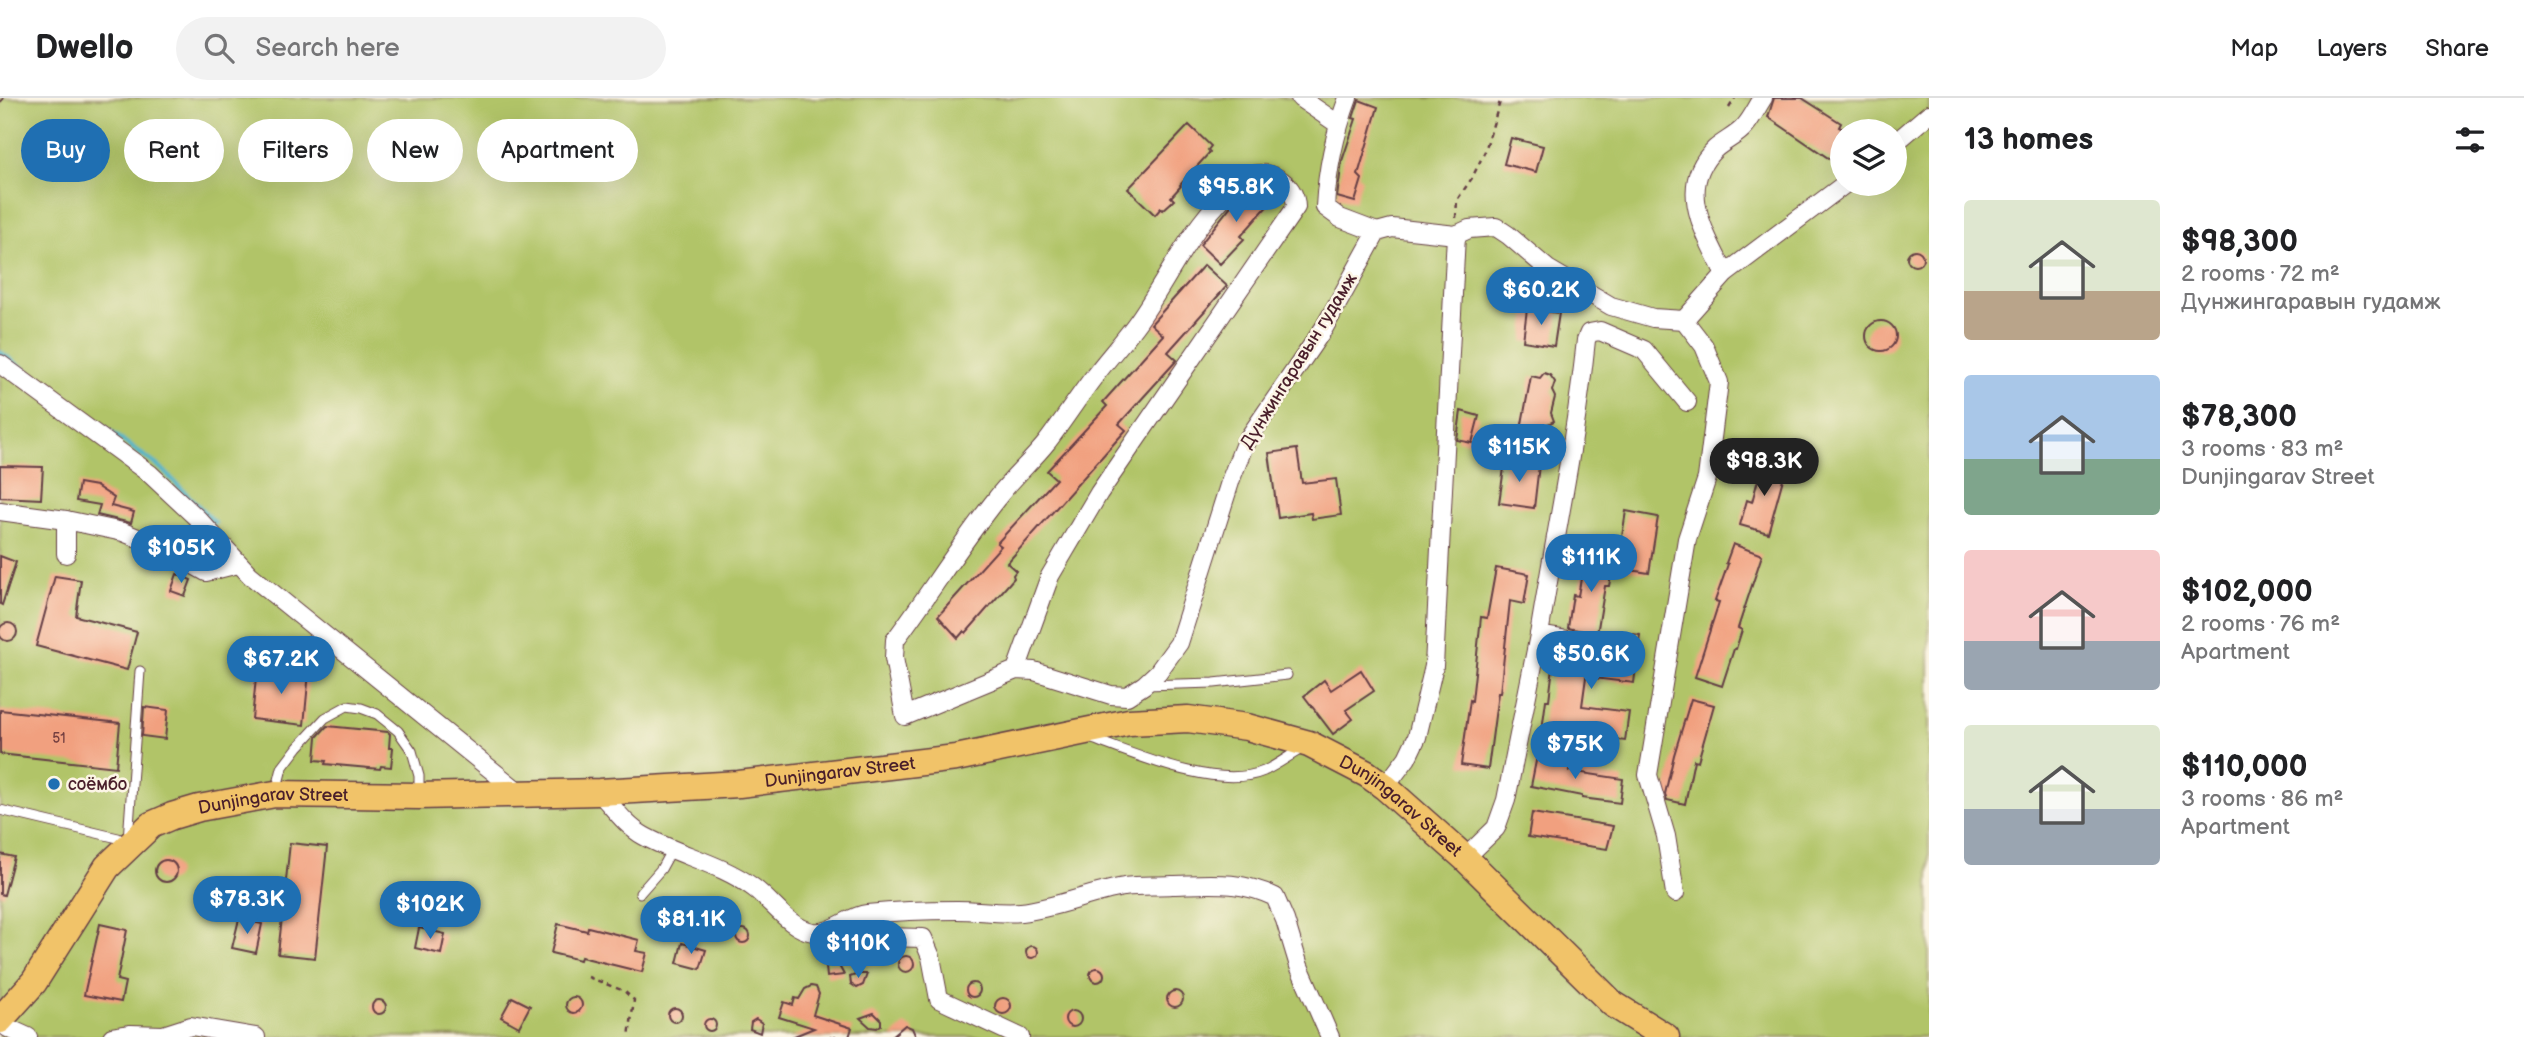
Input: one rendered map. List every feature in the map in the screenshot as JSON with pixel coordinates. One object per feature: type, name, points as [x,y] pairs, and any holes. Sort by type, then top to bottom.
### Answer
[{"type":"main road","name":"Dunjingarav Street","points":[[0,1021],[34,982],[107,867],[150,825],[172,816],[275,794],[419,796],[599,792],[739,784],[942,759],[1075,732],[1128,709],[1247,727],[1309,744],[1367,774],[1465,858],[1613,1004],[1666,1037]]},
{"type":"street","points":[[1300,98],[1338,124]]},
{"type":"street","points":[[1348,98],[1338,124],[1326,184],[1325,207],[1340,218],[1377,232],[1392,228],[1456,235],[1469,229],[1496,227],[1548,269],[1611,306],[1653,318],[1684,320],[1704,346],[1718,382],[1707,478],[1687,539],[1648,775],[1666,836],[1675,892]]},
{"type":"street","points":[[1725,274],[1702,226],[1695,201],[1696,186],[1710,155],[1745,127],[1763,98]]},
{"type":"street","points":[[1907,133],[1929,114]]},
{"type":"street","points":[[1016,670],[1050,576],[1085,517],[1296,207],[1292,189],[1268,173],[1261,172],[1245,178],[1202,223],[1177,257],[1138,321],[1046,444],[998,497],[895,640],[894,658],[905,716],[1016,670],[1034,671],[1111,695],[1128,709]]},
{"type":"street","points":[[1684,320],[1725,274],[1830,195]]},
{"type":"street","name":"Дүнжингаравын гудамж","points":[[1128,709],[1179,643],[1245,443],[1324,328],[1377,232]]},
{"type":"street","points":[[1385,787],[1407,758],[1417,737],[1434,666],[1456,235]]},
{"type":"street","points":[[1465,858],[1496,828],[1506,800],[1572,451],[1589,333],[1600,331],[1644,350],[1687,401]]},
{"type":"street","points":[[0,364],[150,474],[198,519],[238,564],[520,793]]},
{"type":"street","points":[[0,511],[66,520],[123,532],[167,550],[201,570],[212,571],[238,564]]},
{"type":"street","points":[[66,520],[66,554]]},
{"type":"street","points":[[1539,635],[1591,644]]},
{"type":"street","points":[[599,792],[628,824],[643,835],[738,877],[803,929],[845,936],[923,938],[931,957],[939,999],[1020,1037]]},
{"type":"street","points":[[816,933],[859,915],[956,910],[1018,912],[1125,887],[1234,883],[1257,888],[1275,897],[1299,966],[1330,1037]]},
{"type":"street","points":[[0,1021],[8,1028],[28,1037]]},
{"type":"street","points":[[112,1037],[163,1035],[191,1026],[256,1037]]},
{"type":"lane","points":[[128,845],[140,671]]},
{"type":"lane","points":[[1144,685],[1214,683],[1287,676]]},
{"type":"lane","points":[[275,794],[282,768],[299,747],[325,718],[347,706],[377,714],[398,731],[412,751],[419,776],[419,796]]},
{"type":"lane","points":[[1075,732],[1174,767],[1219,776],[1263,771],[1309,744]]},
{"type":"lane","points":[[0,810],[118,838],[128,845]]},
{"type":"lane","points":[[640,893],[661,869],[672,849]]},
{"type":"path","points":[[0,102],[4,98]]},
{"type":"path","points":[[1456,235],[1457,200],[1472,178],[1485,151],[1501,98]]},
{"type":"path","points":[[1729,108],[1734,98]]},
{"type":"path","points":[[588,976],[624,991],[634,1000],[629,1037]]},
{"type":"green space","points":[[0,98],[1929,98],[1929,1037],[0,1037]]},
{"type":"building","points":[[1774,98],[1802,98],[1835,119],[1830,119],[1830,159],[1768,117]]},
{"type":"building","points":[[1359,100],[1378,107],[1358,175],[1362,179],[1355,202],[1337,197],[1342,161],[1356,119],[1353,118]]},
{"type":"building","points":[[1189,125],[1211,146],[1208,150],[1210,152],[1171,197],[1174,200],[1155,215],[1128,189]]},
{"type":"building","points":[[1511,138],[1543,146],[1536,172],[1504,164]]},
{"type":"building","points":[[1258,186],[1271,197],[1268,200],[1271,202],[1241,236],[1244,239],[1220,264],[1200,245],[1234,202],[1249,189]]},
{"type":"building","points":[[1912,250],[1918,250],[1923,258],[1921,264],[1912,266],[1907,261],[1907,255]]},
{"type":"building","points":[[1204,265],[1227,286],[1168,352],[1177,360],[1119,424],[1126,430],[1007,563],[1016,571],[1014,578],[966,633],[964,631],[958,638],[938,616],[1001,546],[997,543],[1056,479],[1047,471],[1107,406],[1103,402],[1163,335],[1151,324]]},
{"type":"building","points":[[1527,309],[1559,313],[1554,346],[1523,341]]},
{"type":"building","points":[[1881,321],[1892,325],[1896,336],[1892,347],[1881,351],[1870,347],[1866,336],[1870,325]]},
{"type":"building","points":[[1544,373],[1550,375],[1555,382],[1551,413],[1554,421],[1548,424],[1544,437],[1540,439],[1530,430],[1521,429],[1531,376],[1540,378]]},
{"type":"building","points":[[1461,411],[1479,416],[1472,443],[1457,440]]},
{"type":"building","points":[[1297,449],[1302,483],[1336,479],[1341,515],[1312,519],[1311,513],[1278,518],[1269,453]]},
{"type":"building","points":[[1505,461],[1539,465],[1534,508],[1499,503]]},
{"type":"building","points":[[1763,461],[1786,468],[1768,533],[1740,525],[1747,500],[1752,502]]},
{"type":"building","points":[[0,466],[43,467],[41,499],[0,497]]},
{"type":"building","points":[[79,483],[96,486],[114,498],[111,506],[134,512],[131,523],[97,515],[100,505],[76,501]]},
{"type":"building","points":[[1626,511],[1658,517],[1649,573],[1617,568]]},
{"type":"building","points":[[1733,544],[1762,555],[1738,628],[1742,630],[1722,686],[1695,677],[1719,602],[1715,601]]},
{"type":"building","points":[[1585,555],[1614,560],[1609,586],[1605,586],[1597,634],[1568,628],[1573,595],[1578,596]]},
{"type":"building","points":[[0,556],[16,562],[2,605],[0,604]]},
{"type":"building","points":[[1496,568],[1529,574],[1524,604],[1510,601],[1488,769],[1461,765],[1470,700],[1472,701],[1481,617],[1487,618]]},
{"type":"building","points":[[177,574],[191,580],[185,596],[171,591]]},
{"type":"building","points":[[55,576],[81,580],[76,616],[137,632],[127,670],[36,646]]},
{"type":"building","points":[[8,623],[14,626],[17,632],[14,638],[8,641],[2,638],[-1,632],[2,626]]},
{"type":"building","points":[[1606,631],[1640,635],[1634,683],[1586,677],[1582,706],[1629,712],[1625,741],[1542,730],[1554,659],[1602,665]]},
{"type":"building","points":[[257,667],[309,672],[304,725],[252,719]]},
{"type":"building","points":[[1361,670],[1374,691],[1346,710],[1353,719],[1333,734],[1304,696],[1324,680],[1331,690]]},
{"type":"building","points":[[1691,699],[1714,705],[1698,761],[1694,760],[1685,804],[1667,800],[1665,794]]},
{"type":"building","points":[[144,707],[168,710],[165,739],[142,736]]},
{"type":"building","points":[[0,710],[120,723],[116,767],[0,754]]},
{"type":"building","points":[[327,726],[388,732],[389,748],[393,748],[391,767],[381,766],[380,769],[325,764],[326,761],[315,760],[317,737]]},
{"type":"building","points":[[1537,756],[1571,762],[1569,771],[1623,779],[1620,803],[1582,798],[1531,786]]},
{"type":"building","points":[[1532,813],[1613,826],[1607,849],[1528,837]]},
{"type":"building","points":[[290,843],[327,847],[315,958],[278,954]]},
{"type":"building","points":[[0,854],[14,857],[4,895],[0,894]]},
{"type":"building","points":[[166,860],[174,863],[177,871],[174,879],[166,882],[158,879],[155,871],[158,863]]},
{"type":"building","points":[[239,919],[262,924],[256,953],[232,948]]},
{"type":"building","points":[[100,924],[127,930],[117,980],[125,982],[121,1002],[84,995]]},
{"type":"building","points":[[558,924],[587,931],[588,927],[639,940],[636,951],[647,953],[642,972],[581,957],[580,960],[551,953]]},
{"type":"building","points":[[419,928],[445,934],[441,954],[415,948]]},
{"type":"building","points":[[743,929],[748,931],[748,941],[743,943],[738,941],[736,936],[738,931]]},
{"type":"building","points":[[682,943],[706,950],[700,969],[677,963]]},
{"type":"building","points":[[1027,947],[1037,947],[1037,957],[1027,957]]},
{"type":"building","points":[[906,956],[912,958],[912,970],[906,972],[900,970],[898,964],[900,958]]},
{"type":"building","points":[[831,963],[838,964],[844,975],[827,977],[826,967]]},
{"type":"building","points":[[1094,968],[1100,968],[1104,975],[1100,982],[1094,982],[1090,978],[1090,972]]},
{"type":"building","points":[[867,974],[863,985],[857,988],[851,984],[850,977]]},
{"type":"building","points":[[970,983],[976,983],[980,990],[976,997],[970,997],[966,993],[966,987]]},
{"type":"building","points":[[816,987],[819,994],[813,1015],[852,1028],[849,1037],[792,1037],[814,1028],[779,1017],[784,1002],[793,1005],[795,998],[799,999],[805,989]]},
{"type":"building","points":[[1175,991],[1183,999],[1175,1007],[1167,999]]},
{"type":"building","points":[[512,997],[530,1006],[519,1027],[501,1017]]},
{"type":"building","points":[[574,997],[582,1005],[574,1013],[566,1005]]},
{"type":"building","points":[[1003,998],[1011,1006],[1003,1014],[995,1006]]},
{"type":"building","points":[[379,1000],[384,1002],[384,1012],[379,1014],[374,1012],[372,1007],[374,1002]]},
{"type":"building","points":[[672,1008],[678,1008],[682,1015],[678,1022],[672,1022],[668,1018],[668,1012]]},
{"type":"building","points":[[1073,1011],[1081,1019],[1073,1027],[1065,1019]]},
{"type":"building","points":[[874,1013],[881,1020],[881,1025],[877,1028],[870,1027],[860,1018]]},
{"type":"building","points":[[710,1019],[716,1025],[710,1031],[704,1025]]},
{"type":"building","points":[[756,1019],[762,1023],[760,1033],[750,1029],[751,1022]]},
{"type":"building","points":[[905,1025],[912,1028],[916,1037],[891,1037]]},
{"type":"waterway","points":[[0,352],[162,469],[215,523]]},
{"type":"place","name":"соёмбо","points":[[54,784]]}]
